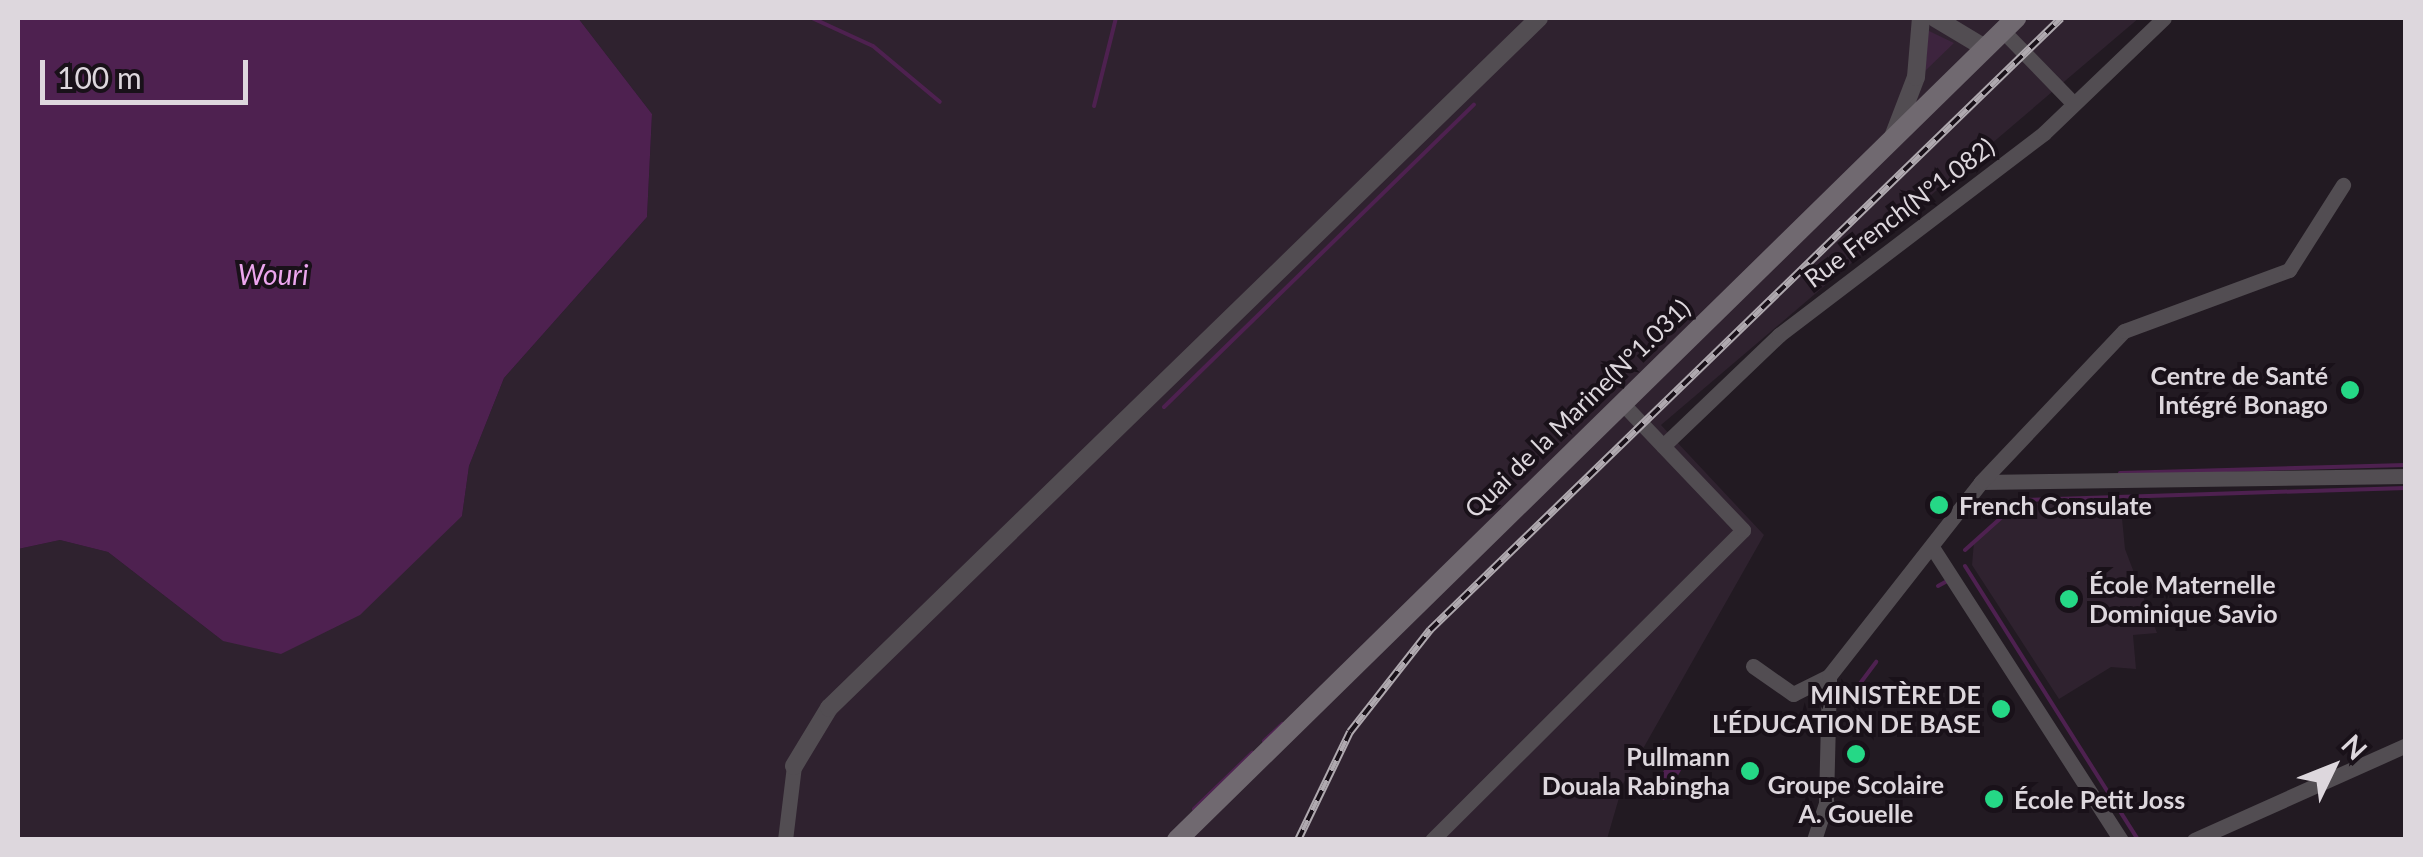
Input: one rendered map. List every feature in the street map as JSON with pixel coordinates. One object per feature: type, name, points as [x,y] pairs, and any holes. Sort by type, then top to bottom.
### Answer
[{"type":"main road","name":"Quai de la Marine(N°1.031)","points":[[1177,840],[2011,21]]},
{"type":"street","points":[[785,840],[794,766],[829,708],[1538,18]]},
{"type":"street","points":[[1891,141],[1916,77],[1920,18]]},
{"type":"street","points":[[1936,18],[1985,48]]},
{"type":"street","name":"Rue French(N°1.082)","points":[[1663,446],[1779,335],[2072,102],[2164,18]]},
{"type":"street","points":[[2011,21],[2072,102]]},
{"type":"street","points":[[1753,666],[1793,694],[1829,676],[1981,482],[2124,331],[2210,294],[2288,270],[2343,185]]},
{"type":"street","points":[[1432,840],[1743,530],[1621,402]]},
{"type":"street","points":[[1981,482],[2406,476]]},
{"type":"street","points":[[1932,547],[2122,840]]},
{"type":"street","points":[[1814,840],[1826,802],[1829,676]]},
{"type":"street","points":[[2194,840],[2406,745]]},
{"type":"shaded area","points":[[578,18],[2139,18],[1661,425],[1764,535],[1623,784],[1607,839],[18,839],[18,549],[60,540],[108,552],[223,641],[462,516],[469,466],[504,378],[647,217],[652,114]]},
{"type":"shaded area","points":[[1927,30],[1954,43],[1923,73],[1927,54]]},
{"type":"shaded area","name":"École Maternelle Dominique Savio","points":[[2120,497],[2125,549],[2157,633],[2133,635],[2136,669],[2111,667],[2059,699],[1972,565],[1974,542],[2017,505]]},
{"type":"water","name":"Wouri","points":[[18,18],[578,18],[652,114],[647,217],[504,378],[469,466],[462,516],[360,615],[281,654],[223,641],[108,552],[60,540],[18,549]]},
{"type":"water","points":[[1671,758],[1684,765],[1664,800],[1651,793]]},
{"type":"waterway","points":[[812,18],[873,46],[940,102]]},
{"type":"waterway","points":[[1094,106],[1116,18]]},
{"type":"waterway","points":[[1164,407],[1474,104]]},
{"type":"waterway","points":[[2120,473],[2406,465]]},
{"type":"waterway","points":[[1965,550],[2021,500],[2406,488]]},
{"type":"waterway","points":[[1965,566],[2138,840]]},
{"type":"waterway","points":[[1938,586],[1947,581]]},
{"type":"waterway","points":[[1844,705],[1876,662]]},
{"type":"waterway","points":[[1264,741],[1282,724]]},
{"type":"waterway","points":[[1194,809],[1252,753]]},
{"type":"railway","points":[[1298,840],[1350,732],[1430,630],[2061,18]]},
{"type":"place","name":"Centre de Santé Intégré Bonago","points":[[2350,390]]},
{"type":"place","name":"French Consulate","points":[[1939,505]]},
{"type":"place","name":"École Maternelle Dominique Savio","points":[[2069,599]]},
{"type":"place","name":"MINISTÈRE DE L'ÉDUCATION DE BASE","points":[[2001,709]]},
{"type":"place","name":"Groupe Scolaire A. Gouelle","points":[[1856,754]]},
{"type":"place","name":"Pullmann Douala Rabingha","points":[[1750,771]]},
{"type":"place","name":"École Petit Joss","points":[[1994,799]]}]
